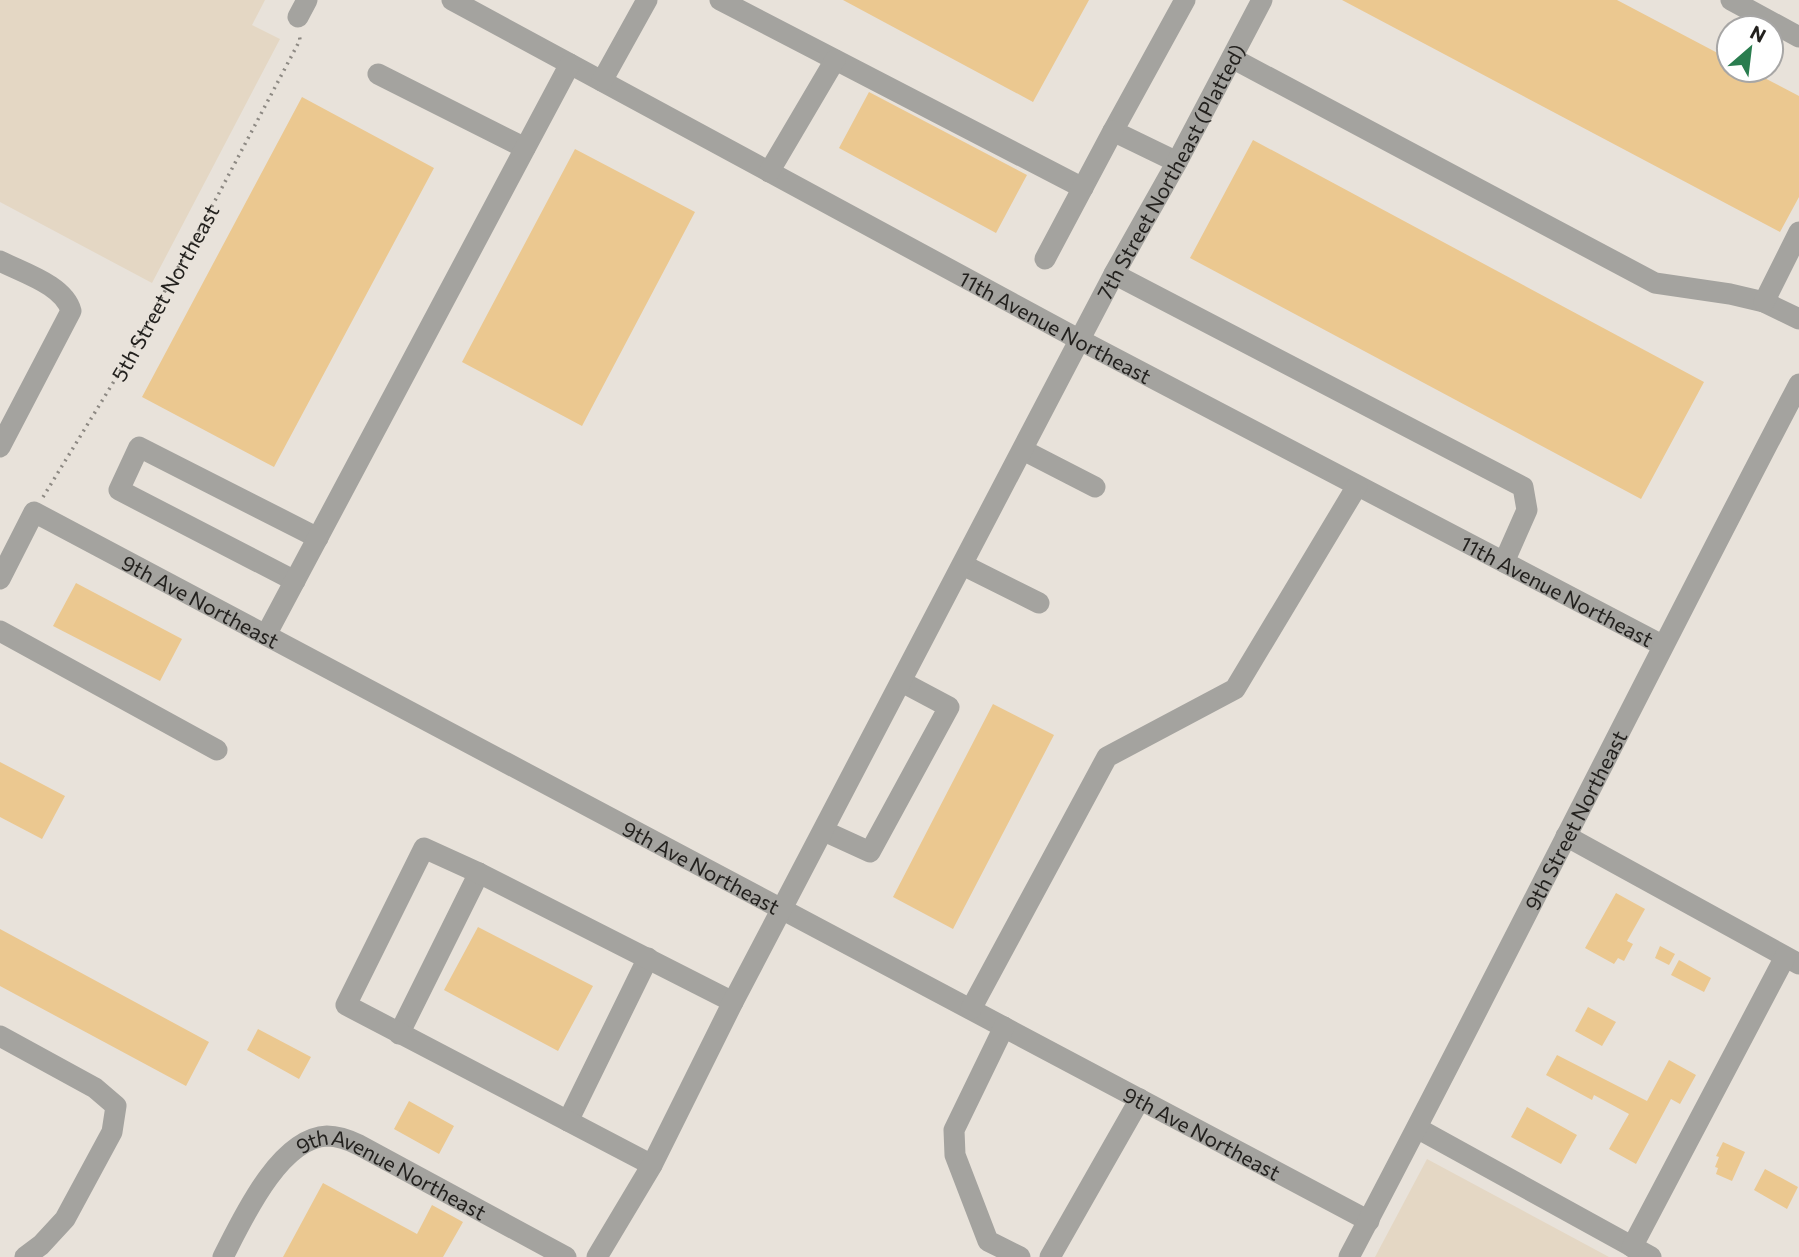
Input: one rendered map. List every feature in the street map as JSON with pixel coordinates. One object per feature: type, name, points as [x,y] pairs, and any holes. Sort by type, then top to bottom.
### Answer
[{"type":"street","name":"11th Avenue Northeast","points":[[453,0],[1080,340],[1662,645]]},
{"type":"street","points":[[602,81],[647,0]]},
{"type":"street","points":[[720,0],[1083,188]]},
{"type":"street","points":[[1045,259],[1185,0]]},
{"type":"street","name":"7th Street Northeast (Platted)","points":[[597,1257],[652,1165],[733,1002],[1114,274],[1177,162],[1262,0]]},
{"type":"street","points":[[1731,0],[1799,37]]},
{"type":"street","points":[[1232,58],[1656,283],[1764,302],[1799,319]]},
{"type":"street","points":[[769,172],[835,60]]},
{"type":"street","points":[[266,635],[570,64]]},
{"type":"street","points":[[378,74],[525,148]]},
{"type":"street","points":[[1113,131],[1177,162]]},
{"type":"street","points":[[1764,302],[1799,232]]},
{"type":"street","points":[[0,261],[58,291],[69,302],[71,311],[0,447]]},
{"type":"street","points":[[1114,274],[1523,487],[1527,510],[1504,562]]},
{"type":"street","name":"9th Street Northeast","points":[[1349,1257],[1662,645],[1799,384]]},
{"type":"street","points":[[295,581],[119,490],[139,447],[318,538]]},
{"type":"street","points":[[1023,450],[1095,488]]},
{"type":"street","points":[[971,1009],[1107,757],[1235,689],[1357,486]]},
{"type":"street","points":[[0,579],[34,512]]},
{"type":"street","name":"9th Ave Northeast","points":[[34,512],[1368,1221]]},
{"type":"street","points":[[963,565],[1040,603]]},
{"type":"street","points":[[0,631],[217,750]]},
{"type":"street","points":[[824,831],[870,852],[949,706],[902,682]]},
{"type":"street","points":[[1417,1128],[1642,1252],[1792,961],[1566,836]]},
{"type":"street","points":[[652,1165],[346,1005],[424,848],[479,873],[733,1002]]},
{"type":"street","points":[[399,1034],[479,873]]},
{"type":"street","points":[[568,1121],[649,958]]},
{"type":"street","points":[[1003,1027],[954,1130],[955,1155],[988,1241],[1020,1257]]},
{"type":"street","points":[[0,1035],[96,1088],[117,1106],[112,1132],[65,1219],[41,1245],[25,1257]]},
{"type":"street","points":[[1050,1257],[1140,1099]]},
{"type":"street","name":"9th Avenue Northeast","points":[[223,1257],[256,1194],[275,1169],[301,1146],[314,1138],[327,1136],[342,1137],[359,1145],[566,1257]]},
{"type":"path","name":"5th Street Northeast","points":[[34,512],[124,365],[217,197],[300,40],[303,8]]},
{"type":"shaded area","points":[[0,0],[265,0],[252,25],[280,39],[152,283],[0,202]]},
{"type":"shaded area","points":[[1427,1159],[1609,1257],[1375,1257]]},
{"type":"building","points":[[843,0],[1089,0],[1033,102]]},
{"type":"building","points":[[1342,0],[1617,0],[1715,52],[1715,84],[1776,84],[1799,96],[1799,197],[1780,232]]},
{"type":"building","points":[[869,92],[1027,175],[996,233],[839,148]]},
{"type":"building","points":[[302,97],[434,168],[274,467],[142,397]]},
{"type":"building","points":[[1253,140],[1704,382],[1641,499],[1190,258]]},
{"type":"building","points":[[575,149],[695,212],[582,426],[462,362]]},
{"type":"building","points":[[76,583],[182,639],[160,681],[53,626]]},
{"type":"building","points":[[993,704],[1054,735],[953,929],[893,897]]},
{"type":"building","points":[[0,762],[65,796],[42,839],[0,817]]},
{"type":"building","points":[[1616,893],[1645,909],[1627,941],[1633,944],[1624,961],[1618,958],[1614,964],[1585,948]]},
{"type":"building","points":[[478,927],[593,986],[558,1051],[444,990]]},
{"type":"building","points":[[0,929],[209,1042],[186,1086],[0,986]]},
{"type":"building","points":[[1660,946],[1675,954],[1669,965],[1655,958]]},
{"type":"building","points":[[1679,960],[1711,978],[1704,992],[1671,975]]},
{"type":"building","points":[[1588,1007],[1616,1022],[1602,1046],[1575,1031]]},
{"type":"building","points":[[258,1029],[311,1057],[299,1079],[247,1050]]},
{"type":"building","points":[[1557,1055],[1647,1101],[1669,1060],[1696,1075],[1680,1104],[1671,1099],[1636,1164],[1609,1149],[1629,1114],[1594,1095],[1592,1100],[1546,1075]]},
{"type":"building","points":[[409,1101],[454,1126],[439,1154],[394,1129]]},
{"type":"building","points":[[1527,1107],[1577,1135],[1561,1164],[1511,1137]]},
{"type":"building","points":[[1723,1142],[1745,1152],[1732,1181],[1716,1174],[1718,1168],[1715,1167],[1719,1157],[1716,1156]]},
{"type":"building","points":[[1765,1169],[1798,1187],[1787,1209],[1754,1190]]},
{"type":"building","points":[[323,1183],[417,1234],[432,1205],[463,1222],[443,1257],[283,1257]]}]
